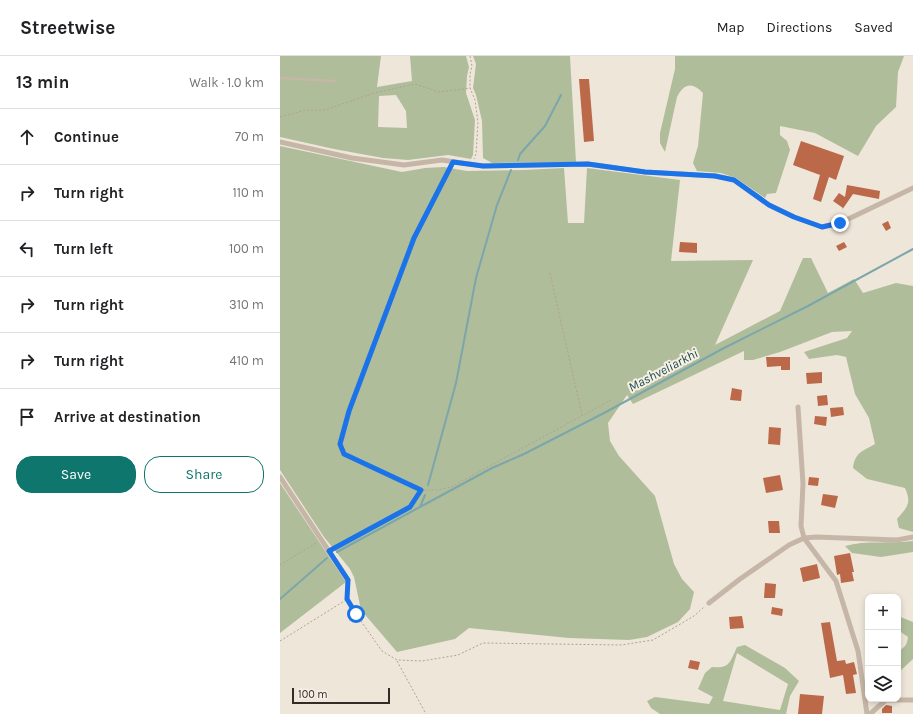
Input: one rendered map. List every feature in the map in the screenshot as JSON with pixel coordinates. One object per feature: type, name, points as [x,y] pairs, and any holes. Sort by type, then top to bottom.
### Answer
[{"type":"street","points":[[280,142],[352,158],[404,164],[442,160],[483,166],[588,164],[645,172],[715,176],[734,180],[769,205],[794,217],[822,227],[840,223],[913,188]]},
{"type":"street","points":[[798,407],[803,484],[800,526],[804,538],[836,581],[858,651],[868,714],[886,700],[913,700]]},
{"type":"street","points":[[280,477],[348,580]]},
{"type":"street","points":[[709,603],[740,578],[804,538],[897,540],[913,537]]},
{"type":"lane","points":[[280,78],[334,81]]},
{"type":"path","points":[[470,56],[472,66],[470,74],[470,88],[478,122],[476,154],[472,165]]},
{"type":"path","points":[[280,116],[306,110],[325,110],[374,93],[415,84],[439,92],[470,88]]},
{"type":"path","points":[[453,162],[414,238],[349,411],[340,444],[344,454],[421,490],[451,488],[611,400]]},
{"type":"path","points":[[550,273],[583,416]]},
{"type":"path","points":[[329,551],[410,507],[421,490]]},
{"type":"path","points":[[280,565],[322,539]]},
{"type":"path","points":[[348,580],[347,599],[382,651],[397,660],[422,661],[458,655],[483,643],[621,645],[653,640],[694,616],[709,603]]},
{"type":"path","points":[[280,641],[347,599]]},
{"type":"path","points":[[397,660],[426,714]]},
{"type":"green space","points":[[280,56],[381,56],[377,87],[412,81],[410,56],[466,56],[469,67],[466,93],[475,120],[473,155],[471,159],[448,155],[408,160],[383,158],[280,137]],"holes":[[[396,95],[406,111],[407,128],[378,127],[379,96]]]},
{"type":"green space","points":[[473,56],[570,56],[576,162],[492,163],[483,158],[482,121],[473,88],[476,64]]},
{"type":"green space","points":[[675,56],[904,56],[898,72],[896,107],[876,126],[858,156],[815,133],[780,126],[780,135],[787,141],[790,150],[776,193],[767,194],[765,198],[736,178],[721,173],[697,171],[693,163],[698,146],[703,93],[696,87],[686,87],[677,97],[665,152],[660,143],[660,133],[675,69]]},
{"type":"green space","points":[[280,146],[402,172],[425,168],[444,167],[467,171],[564,168],[568,223],[584,223],[587,168],[680,180],[671,261],[753,260],[715,345],[780,311],[803,258],[811,258],[828,293],[854,279],[863,293],[896,283],[913,286],[913,532],[899,528],[897,519],[908,502],[905,488],[867,479],[853,468],[858,455],[863,450],[875,444],[869,418],[855,394],[846,357],[837,355],[809,359],[804,352],[847,338],[852,331],[832,332],[780,352],[753,360],[744,360],[744,351],[633,404],[627,395],[608,423],[610,441],[619,456],[655,496],[674,564],[682,579],[694,592],[690,609],[678,622],[647,637],[629,640],[569,638],[469,628],[455,639],[397,652],[361,610],[354,577],[350,569],[324,537],[280,470]]},
{"type":"green space","points":[[280,483],[346,582],[280,633]]},
{"type":"green space","points":[[913,541],[913,552],[881,557],[852,553],[845,546],[861,543]]},
{"type":"green space","points":[[901,617],[913,622],[913,659],[901,670],[901,650],[905,646],[908,637],[901,632]]},
{"type":"green space","points":[[745,645],[785,668],[799,681],[790,696],[786,714],[660,714],[651,708],[647,701],[655,697],[709,704],[713,697],[698,689],[705,673],[712,667],[726,666],[733,657],[737,647]],"holes":[[[737,653],[788,684],[780,710],[723,701]]]},
{"type":"building","points":[[579,79],[589,79],[594,141],[584,142]]},
{"type":"building","points":[[801,141],[844,156],[836,180],[829,177],[821,202],[813,199],[820,175],[793,165]]},
{"type":"building","points":[[847,185],[880,191],[879,199],[853,194],[842,210],[843,208],[833,201],[839,193],[845,197]]},
{"type":"building","points":[[888,221],[891,228],[886,231],[882,224]]},
{"type":"building","points":[[680,242],[697,243],[697,253],[679,252]]},
{"type":"building","points":[[844,242],[847,247],[839,251],[836,246]]},
{"type":"building","points":[[766,357],[790,357],[790,370],[781,370],[781,366],[767,367]]},
{"type":"building","points":[[822,372],[822,383],[807,384],[806,373]]},
{"type":"building","points":[[732,388],[742,390],[741,401],[730,400]]},
{"type":"building","points":[[827,395],[828,405],[818,406],[817,396]]},
{"type":"building","points":[[843,407],[844,415],[831,417],[830,408]]},
{"type":"building","points":[[815,416],[827,417],[826,426],[814,424]]},
{"type":"building","points":[[769,427],[781,428],[780,445],[768,444]]},
{"type":"building","points":[[780,475],[783,490],[766,493],[763,478]]},
{"type":"building","points":[[809,477],[819,478],[818,486],[808,485]]},
{"type":"building","points":[[823,494],[838,496],[835,508],[821,505]]},
{"type":"building","points":[[768,521],[779,521],[780,533],[769,533]]},
{"type":"building","points":[[850,553],[854,572],[852,572],[854,581],[841,583],[840,574],[837,575],[834,556]]},
{"type":"building","points":[[817,564],[820,578],[803,582],[800,568]]},
{"type":"building","points":[[765,583],[776,584],[775,598],[764,598]]},
{"type":"building","points":[[772,607],[783,609],[782,616],[771,614]]},
{"type":"building","points":[[742,616],[744,628],[730,629],[729,617]]},
{"type":"building","points":[[830,622],[837,661],[845,660],[846,664],[854,662],[857,674],[853,675],[856,693],[846,694],[843,675],[830,678],[821,623]]},
{"type":"building","points":[[690,660],[700,662],[698,670],[688,668]]},
{"type":"building","points":[[800,694],[824,696],[822,714],[798,714]]},
{"type":"building","points":[[886,705],[892,706],[892,713],[882,713],[882,709]]},
{"type":"waterway","points":[[518,160],[520,154],[545,126],[561,95]]},
{"type":"waterway","points":[[428,485],[456,383],[476,278],[497,205],[511,170]]},
{"type":"waterway","name":"Mashveliarkhi","points":[[420,507],[492,468],[524,454],[604,413],[913,249]]},
{"type":"waterway","name":"Mashveliarkhi","points":[[337,552],[420,507],[425,495]]},
{"type":"waterway","name":"Mashveliarkhi","points":[[280,599],[327,558]]},
{"type":"route","points":[[356,614],[347,599],[348,580],[329,551],[410,507],[421,490],[344,454],[340,444],[349,411],[414,238],[453,162],[483,166],[588,164],[645,172],[715,176],[734,180],[769,205],[794,217],[822,227],[840,223]]}]
